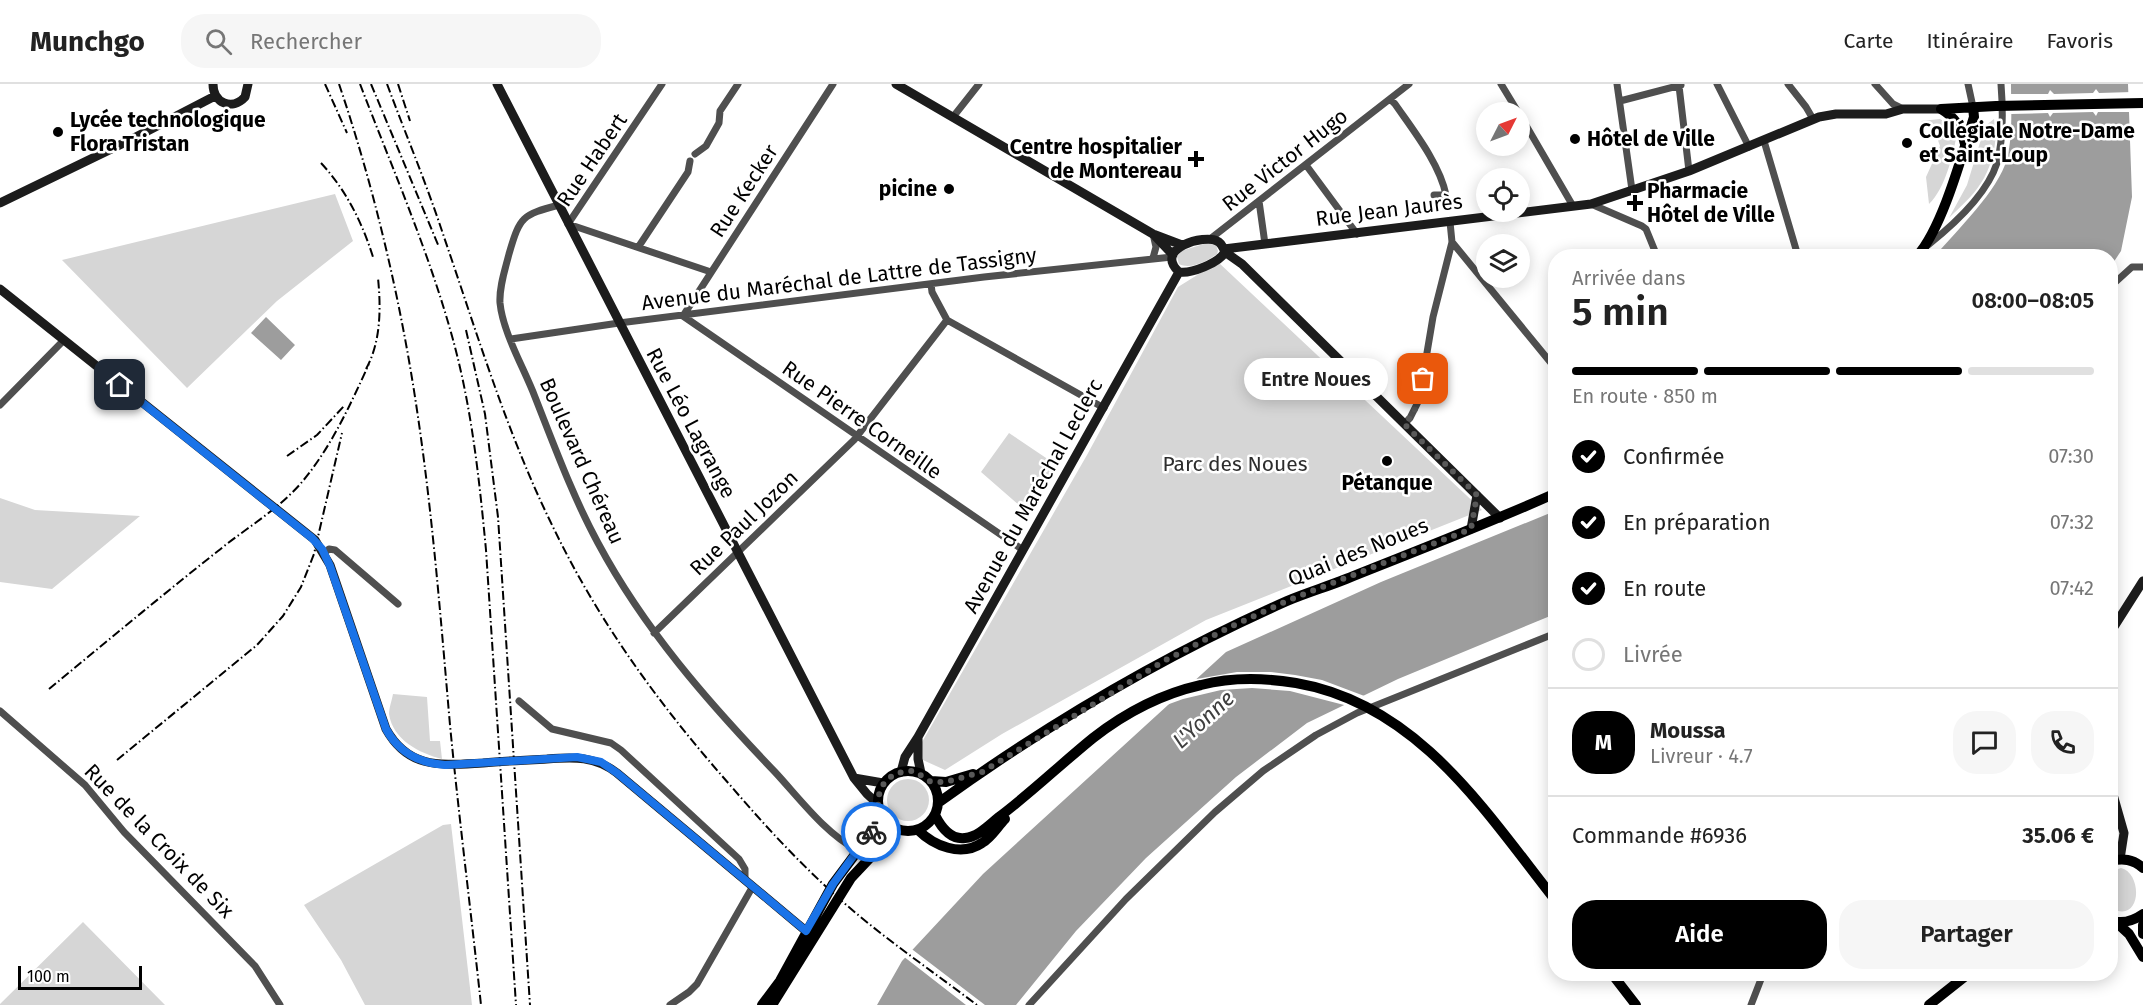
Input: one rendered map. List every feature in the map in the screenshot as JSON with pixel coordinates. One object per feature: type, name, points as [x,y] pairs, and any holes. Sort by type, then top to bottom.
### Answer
[{"type":"main road","points":[[213,84],[215,96],[224,104],[236,104],[245,97],[248,84]]},
{"type":"main road","name":"Rue Léo Lagrange","points":[[497,84],[854,778],[878,804]]},
{"type":"main road","points":[[896,84],[1153,234],[1182,245]]},
{"type":"main road","points":[[0,203],[215,96]]},
{"type":"main road","name":"Rue Jean Jaurès","points":[[1225,251],[1265,244],[1591,204],[1689,171],[1813,119],[1836,114],[1880,114],[1903,109],[1972,106],[2142,103]]},
{"type":"main road","points":[[1926,247],[1942,211],[1965,145],[1974,117],[1972,106]]},
{"type":"main road","points":[[1941,109],[1955,119],[1962,130],[1965,145]]},
{"type":"main road","points":[[1153,234],[1172,256],[1173,265],[1179,272],[1191,271],[1222,258],[1225,251]]},
{"type":"main road","points":[[1172,256],[1182,245],[1210,239],[1220,242],[1225,251],[1242,264],[1500,518]]},
{"type":"main road","name":"Avenue du Maréchal Leclerc","points":[[901,772],[905,757],[1179,272]]},
{"type":"main road","points":[[0,289],[312,538],[324,553],[383,722],[390,737],[411,756],[427,763],[445,765],[577,757],[601,762],[806,931]]},
{"type":"main road","points":[[1471,529],[1477,495]]},
{"type":"main road","name":"Quai des Noues","points":[[982,772],[1164,661],[1230,627],[1289,600],[1500,518],[1548,497]]},
{"type":"main road","points":[[2118,620],[2143,581]]},
{"type":"main road","points":[[935,815],[951,836],[964,838],[975,835],[1023,799],[1092,739],[1123,716],[1154,700],[1180,691],[1225,681],[1264,679],[1312,686],[1338,693],[1380,713],[1430,750],[1456,777],[1548,891]]},
{"type":"main road","points":[[918,737],[918,759],[921,773]]},
{"type":"main road","points":[[901,772],[921,773],[936,788],[938,803],[935,815],[918,830],[897,829],[883,817],[878,804],[878,797],[884,783],[888,778],[901,772]]},
{"type":"main road","points":[[931,782],[946,782],[982,772]]},
{"type":"main road","points":[[938,803],[982,772]]},
{"type":"main road","points":[[854,778],[884,783]]},
{"type":"main road","points":[[918,830],[926,838],[951,849],[968,849],[983,843],[1023,799]]},
{"type":"main road","points":[[2118,812],[2124,833],[2118,851]]},
{"type":"main road","points":[[762,1005],[780,981],[833,884],[883,817]]},
{"type":"main road","points":[[772,1005],[846,885],[897,829]]},
{"type":"main road","points":[[2118,860],[2130,860],[2143,868]]},
{"type":"main road","points":[[2118,921],[2134,920],[2143,914]]},
{"type":"main road","points":[[2118,925],[2129,934],[2143,957]]},
{"type":"main road","points":[[2143,925],[2143,934]]},
{"type":"main road","points":[[1617,981],[1636,1005]]},
{"type":"main road","points":[[1929,1005],[1959,981]]},
{"type":"street","name":"Rue Habert","points":[[568,224],[662,84]]},
{"type":"street","points":[[639,246],[688,172],[692,158],[705,146],[719,123],[720,111],[738,84]]},
{"type":"street","name":"Rue Kecker","points":[[684,316],[833,84]]},
{"type":"street","points":[[953,117],[979,84]]},
{"type":"street","name":"Rue Victor Hugo","points":[[1210,239],[1409,84]]},
{"type":"street","points":[[1501,84],[1512,102]]},
{"type":"street","points":[[1617,84],[1632,190]]},
{"type":"street","points":[[1717,84],[1749,147]]},
{"type":"street","points":[[1788,84],[1813,119]]},
{"type":"street","points":[[1875,84],[1888,99],[1903,109]]},
{"type":"street","points":[[1968,84],[1972,106]]},
{"type":"street","points":[[1926,247],[1957,219],[1986,186],[1996,166],[2003,115],[2001,84]]},
{"type":"street","points":[[1620,101],[1681,85],[1689,171]]},
{"type":"street","points":[[1390,99],[1441,176],[1446,195],[1434,195]]},
{"type":"street","points":[[1880,114],[1888,99]]},
{"type":"street","points":[[1530,133],[1573,206]]},
{"type":"street","points":[[1764,141],[1796,249]]},
{"type":"street","points":[[1306,165],[1357,234]]},
{"type":"street","points":[[1259,201],[1265,244]]},
{"type":"street","points":[[1591,204],[1642,226],[1646,229],[1654,249]]},
{"type":"street","name":"Boulevard Chéreau","points":[[559,205],[528,215],[514,234],[500,290],[500,304],[511,339],[577,498],[598,543],[654,633],[708,699],[754,750],[839,840],[857,850]]},
{"type":"street","points":[[1404,424],[1410,418],[1419,400],[1433,317],[1452,242],[1450,222]]},
{"type":"street","points":[[568,224],[711,272]]},
{"type":"street","points":[[1153,234],[1156,247],[1153,258]]},
{"type":"street","points":[[1452,242],[1548,359]]},
{"type":"street","name":"Avenue du Maréchal de Lattre de Tassigny","points":[[511,339],[619,323],[1172,256]]},
{"type":"street","points":[[2118,280],[2132,267],[2143,267]]},
{"type":"street","points":[[931,284],[932,292],[947,320],[1104,408]]},
{"type":"street","name":"Rue Pierre Corneille","points":[[684,316],[1023,550]]},
{"type":"street","name":"Rue Paul Jozon","points":[[654,633],[856,436],[947,320]]},
{"type":"street","points":[[0,405],[64,340]]},
{"type":"street","points":[[324,553],[329,549],[335,550],[399,604]]},
{"type":"street","points":[[1029,1005],[1126,899],[1215,812],[1263,771],[1316,735],[1357,713],[1548,636]]},
{"type":"street","points":[[519,700],[552,729],[611,743],[621,750],[739,859],[745,869],[745,879]]},
{"type":"street","name":"Rue de la Croix de Six","points":[[0,711],[85,785],[124,832],[255,966],[280,1005]]},
{"type":"street","points":[[670,1005],[689,993],[697,984],[753,886]]},
{"type":"street","points":[[1750,1005],[1760,981]]},
{"type":"green space","points":[[1940,119],[1951,125],[1957,132],[1944,180],[1929,204],[1926,177],[1940,146],[1934,129],[1921,121]]},
{"type":"green space","points":[[1994,119],[1995,144],[1988,169],[1974,192],[1949,218],[1967,185],[1985,126]]},
{"type":"green space","points":[[335,194],[353,241],[277,301],[187,388],[62,260]]},
{"type":"green space","points":[[1207,243],[1216,245],[1217,254],[1194,265],[1179,264],[1177,257],[1181,251]]},
{"type":"green space","name":"Parc des Noues","points":[[1218,262],[1482,510],[1206,620],[1002,734],[945,770],[914,756],[1087,455],[1178,287]]},
{"type":"green space","points":[[1009,433],[1055,464],[1028,513],[981,472]]},
{"type":"green space","points":[[0,498],[35,510],[140,516],[52,589],[0,582]]},
{"type":"green space","points":[[393,694],[427,697],[430,741],[440,741],[442,759],[416,749],[401,738],[391,723],[389,714]]},
{"type":"green space","points":[[908,779],[923,785],[929,800],[923,815],[908,821],[893,815],[887,800],[893,785]]},
{"type":"green space","points":[[451,824],[472,1005],[365,1005],[341,960],[304,905],[443,825]]},
{"type":"green space","points":[[2121,868],[2128,872],[2136,887],[2134,904],[2129,910],[2118,910],[2118,869]]},
{"type":"green space","points":[[83,922],[165,1005],[0,1005],[0,1004]]},
{"type":"water","points":[[2011,84],[2128,84],[2132,197],[2121,251],[2118,256],[2118,249],[1941,249],[1976,210],[1995,184],[2007,159],[2011,122]]},
{"type":"water","points":[[266,317],[295,345],[281,360],[251,333]]},
{"type":"water","name":"L'Yonne","points":[[1548,514],[1548,617],[1398,679],[1307,723],[1236,777],[1146,858],[1076,931],[1016,1005],[877,1005],[902,961],[983,874],[1226,652],[1381,582]]},
{"type":"pier","points":[[2008,88],[2011,88],[2011,94],[2048,94],[2050,90],[2054,94],[2093,93],[2096,89],[2099,93],[2132,92],[2132,112],[2098,112],[2096,116],[2093,112],[2053,113],[2050,117],[2048,113],[2011,114],[2011,120],[2008,120]]},
{"type":"pier","points":[[1237,672],[1271,672],[1322,680],[1367,697],[1348,706],[1290,691],[1252,688],[1221,690],[1161,707],[1191,680]]},
{"type":"pier","points":[[910,948],[985,1005],[966,1005],[903,956]]},
{"type":"railway","points":[[325,84],[347,133]]},
{"type":"railway","points":[[339,84],[376,207],[386,249],[404,333],[418,417],[481,1005]]},
{"type":"railway","points":[[360,84],[441,298],[469,411],[486,550],[516,1005]]},
{"type":"railway","points":[[371,84],[439,247]]},
{"type":"railway","points":[[387,84],[431,198],[508,423],[555,531],[612,632],[680,726],[744,801],[799,860],[859,916],[977,1005]]},
{"type":"railway","points":[[398,84],[410,121]]},
{"type":"railway","points":[[321,163],[338,184],[352,207],[373,257]]},
{"type":"railway","points":[[366,369],[375,348],[379,325],[378,278]]},
{"type":"railway","points":[[466,330],[485,414],[498,517],[530,1005]]},
{"type":"railway","points":[[49,689],[293,492],[313,468],[331,440],[369,364]]},
{"type":"railway","points":[[287,456],[317,435],[345,405]]},
{"type":"railway","points":[[117,760],[257,645],[283,616],[301,587],[314,554],[342,433]]},
{"type":"way so far","points":[[871,832],[883,817],[878,804],[880,790],[888,778],[894,774],[914,771],[921,773],[931,782],[946,782],[982,772],[1164,661],[1230,627],[1289,600],[1471,529],[1477,495],[1404,424],[1410,418],[1419,400],[1423,379]]},
{"type":"place","name":"Lycée technologique Flora Tristan","points":[[58,132]]},
{"type":"place","name":"Hôtel de Ville","points":[[1575,139]]},
{"type":"place","name":"Collégiale Notre-Dame et Saint-Loup","points":[[1907,143]]},
{"type":"place","name":"Centre hospitalier de Montereau","points":[[1196,159]]},
{"type":"place","name":"picine","points":[[949,189]]},
{"type":"place","name":"Pharmacie Hôtel de Ville","points":[[1635,203]]},
{"type":"place","name":"Entre Noues","points":[[1423,379]]},
{"type":"place","name":"Pétanque","points":[[1387,461]]},
{"type":"route","points":[[120,385],[320,546],[330,566],[386,729],[399,747],[411,756],[427,763],[445,765],[577,757],[601,762],[610,767],[806,931],[833,884],[871,832]]}]
